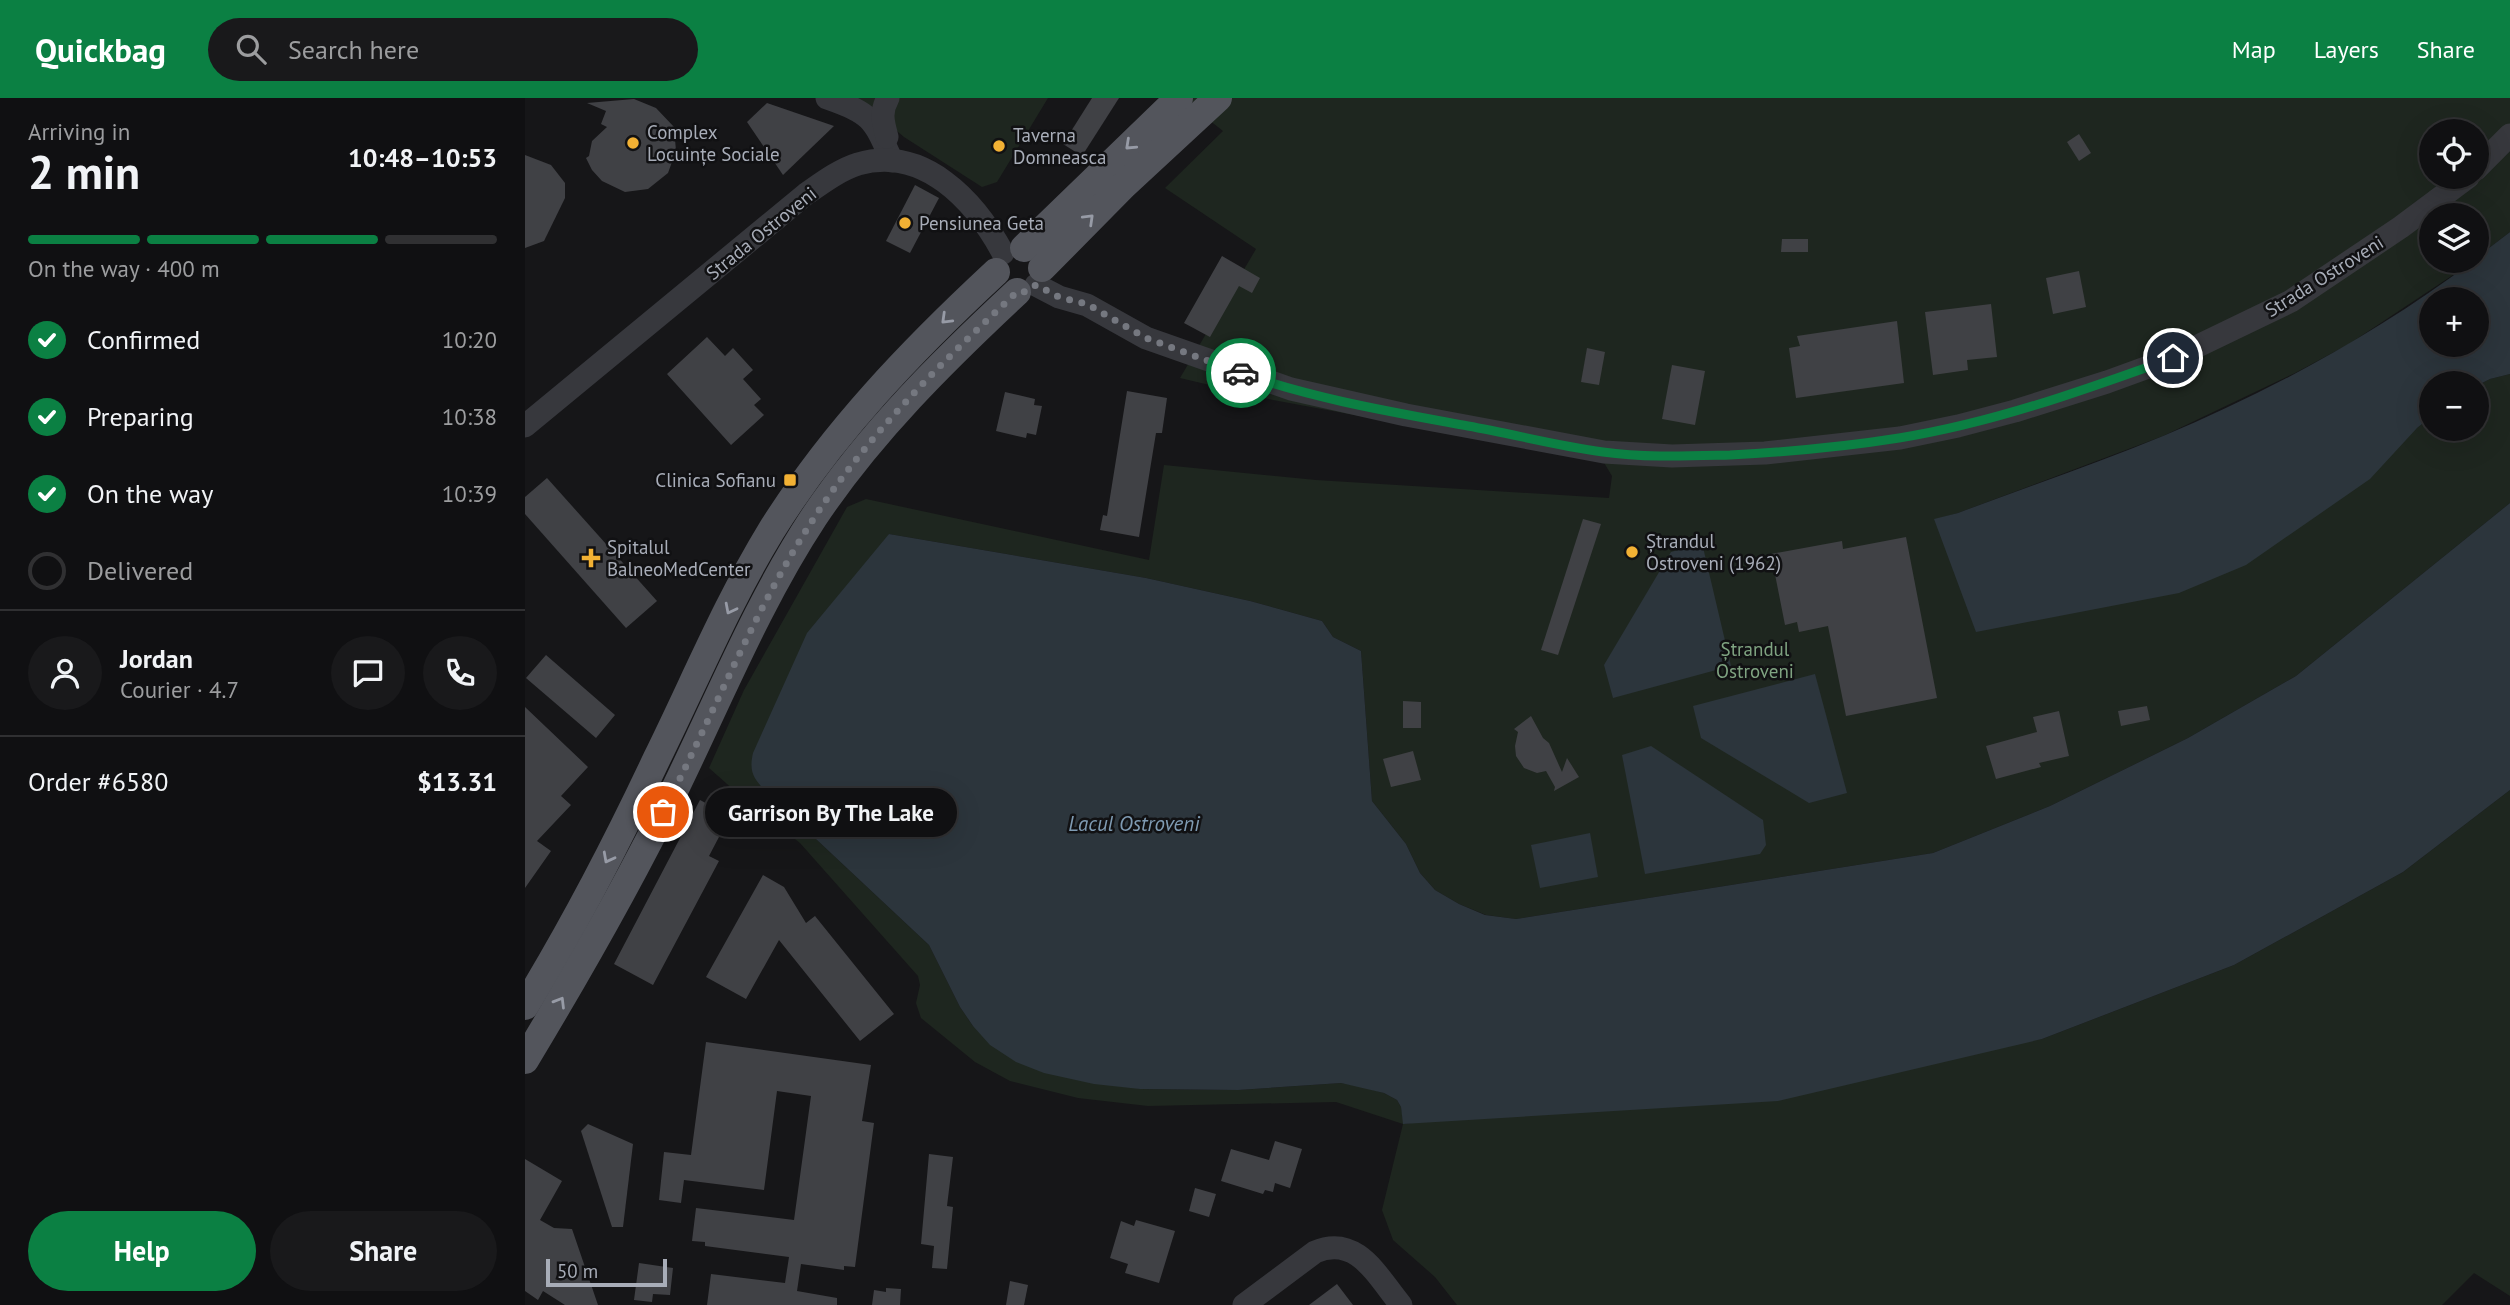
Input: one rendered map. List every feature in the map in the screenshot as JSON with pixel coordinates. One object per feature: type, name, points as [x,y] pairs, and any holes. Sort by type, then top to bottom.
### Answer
[{"type":"main road","points":[[525,1060],[633,871],[755,623],[789,558],[815,516],[860,456],[1023,267],[1179,98]]},
{"type":"main road","points":[[525,1006],[598,876],[715,638],[776,524],[809,477],[885,382],[917,347],[1114,194],[1218,98]]},
{"type":"street","points":[[827,98],[862,111],[875,122],[892,161]]},
{"type":"street","points":[[888,98],[882,119],[892,161]]},
{"type":"street","points":[[2489,156],[2510,135]]},
{"type":"street","name":"Strada Ostroveni","points":[[525,426],[824,182],[855,165],[871,161],[911,164],[947,182],[1000,223],[1023,267],[1059,297],[1087,304],[1146,338],[1221,366],[1291,389],[1406,415],[1604,452],[1713,455],[1805,450],[1900,438],[2015,411],[2107,382],[2173,358],[2291,301],[2401,227],[2451,189]]},
{"type":"street","points":[[1252,1303],[1315,1252],[1339,1246],[1359,1255],[1401,1305]]},
{"type":"green space","points":[[853,98],[1048,98],[997,182],[982,187],[904,137],[859,99]]},
{"type":"green space","name":"Ștrandul Ostroveni","points":[[1181,98],[2510,98],[2510,232],[2489,248],[2489,203],[2419,203],[2419,273],[2455,273],[2434,287],[2419,287],[2419,297],[2349,344],[2163,436],[1934,520],[2419,426],[2419,441],[2489,441],[2489,380],[2510,374],[2510,503],[2296,676],[2188,738],[2050,806],[1933,853],[1516,919],[1486,915],[1435,890],[1420,873],[1406,844],[1372,801],[1361,651],[1333,637],[1322,621],[1250,601],[1146,578],[889,534],[769,795],[929,945],[960,1007],[973,1026],[1140,1089],[1238,1090],[1341,1083],[1363,1087],[1397,1100],[1404,1124],[2042,1039],[2234,965],[2403,872],[2510,790],[2510,1296],[2474,1273],[2442,1305],[1457,1305],[1435,1277],[1393,1240],[1382,1210],[1403,1124],[1336,1102],[1148,1106],[1078,1098],[1010,1081],[975,1062],[921,1018],[916,1003],[920,985],[918,976],[800,843],[709,768],[744,690],[847,507],[866,499],[1149,560],[1164,465],[1316,480],[1609,498],[1612,476],[1603,461],[1273,400],[1180,378],[1256,249],[1165,188],[1223,131]]},
{"type":"water","points":[[2510,232],[2510,374],[2489,380],[2489,371],[2419,371],[2419,426],[2370,479],[2246,565],[2179,593],[1976,632],[1934,519],[1958,513],[2112,456],[2244,400],[2362,336],[2419,299],[2419,357],[2489,357],[2489,287],[2437,287],[2456,273],[2489,273],[2489,248]]},
{"type":"water","name":"Lacul Ostroveni","points":[[2510,503],[2510,790],[2403,872],[2234,965],[2042,1039],[1778,1101],[1403,1124],[1401,1107],[1397,1100],[1384,1093],[1341,1083],[1238,1090],[1140,1089],[1094,1084],[1044,1073],[1016,1062],[990,1045],[960,1007],[929,945],[769,795],[752,772],[753,753],[807,633],[889,534],[1146,578],[1250,601],[1322,621],[1333,637],[1361,651],[1372,801],[1406,844],[1420,873],[1435,890],[1485,915],[1516,919],[1933,853],[2050,806],[2188,738],[2296,676]]},
{"type":"water","points":[[1702,543],[1731,666],[1613,698],[1604,665],[1671,552]]},
{"type":"water","points":[[1815,674],[1847,793],[1809,803],[1701,738],[1693,706]]},
{"type":"water","points":[[1651,746],[1763,820],[1766,845],[1760,854],[1645,874],[1622,755]]},
{"type":"water","points":[[1590,833],[1598,877],[1540,888],[1531,845]]},
{"type":"building","points":[[1092,98],[1119,98],[1082,156],[1063,144]]},
{"type":"building","name":"Complex Locuințe Sociale","points":[[634,99],[656,108],[674,127],[676,151],[668,173],[648,189],[625,192],[602,181],[586,158],[589,156],[592,141],[607,127],[601,124],[606,111],[587,103]]},
{"type":"building","points":[[767,103],[834,126],[783,175],[747,122]]},
{"type":"building","points":[[2079,134],[2091,153],[2079,161],[2067,142]]},
{"type":"building","points":[[525,155],[551,165],[565,183],[565,198],[544,241],[525,248]]},
{"type":"building","points":[[915,185],[939,198],[910,253],[886,241]]},
{"type":"building","points":[[1782,239],[1808,239],[1808,252],[1781,252]]},
{"type":"building","points":[[1222,256],[1260,278],[1252,293],[1239,286],[1210,337],[1184,323]]},
{"type":"building","points":[[2079,271],[2086,307],[2053,314],[2046,278]]},
{"type":"building","points":[[1991,304],[1997,357],[1967,360],[1968,370],[1933,375],[1925,312]]},
{"type":"building","points":[[1897,321],[1904,383],[1796,398],[1789,348],[1800,346],[1797,336]]},
{"type":"building","points":[[707,337],[725,356],[733,348],[753,370],[743,379],[761,399],[754,405],[764,415],[731,445],[667,374]]},
{"type":"building","points":[[1587,348],[1605,352],[1599,385],[1581,382]]},
{"type":"building","points":[[1672,365],[1705,371],[1695,425],[1662,419]]},
{"type":"building","points":[[1127,391],[1167,398],[1162,433],[1156,433],[1139,537],[1100,530],[1103,515],[1107,516]]},
{"type":"building","points":[[1005,392],[1035,399],[1034,405],[1042,406],[1036,435],[1027,433],[1026,438],[996,431]]},
{"type":"building","name":"Spitalul BalneoMedCenter","points":[[547,478],[657,601],[626,628],[525,514],[525,497]]},
{"type":"building","points":[[1583,519],[1601,524],[1558,655],[1541,650]]},
{"type":"building","points":[[1906,537],[1937,698],[1846,716],[1828,626],[1799,632],[1797,622],[1785,625],[1771,554],[1842,541],[1843,549]]},
{"type":"building","points":[[546,655],[615,715],[596,738],[526,678]]},
{"type":"building","points":[[1403,701],[1421,702],[1421,728],[1403,728]]},
{"type":"building","points":[[2147,706],[2150,720],[2121,726],[2118,711]]},
{"type":"building","points":[[525,707],[588,767],[561,796],[571,805],[537,841],[551,851],[525,888]]},
{"type":"building","points":[[2059,711],[2069,756],[2039,763],[2041,767],[1996,779],[1986,746],[2037,732],[2033,717]]},
{"type":"building","points":[[1531,716],[1543,738],[1549,743],[1562,772],[1567,758],[1579,777],[1554,791],[1555,787],[1546,771],[1537,773],[1524,768],[1516,756],[1518,732],[1514,729]]},
{"type":"building","points":[[1413,751],[1421,780],[1391,787],[1383,759]]},
{"type":"building","points":[[700,800],[730,816],[709,856],[719,861],[653,985],[614,964]]},
{"type":"building","points":[[763,875],[784,887],[806,923],[815,916],[894,1014],[860,1041],[779,940],[746,999],[706,977]]},
{"type":"building","points":[[706,1042],[871,1065],[862,1121],[874,1123],[855,1267],[844,1266],[844,1270],[801,1264],[797,1291],[837,1298],[837,1305],[707,1305],[711,1274],[785,1283],[789,1257],[705,1246],[705,1242],[692,1241],[696,1208],[794,1220],[811,1096],[777,1091],[764,1190],[684,1180],[681,1203],[659,1200],[664,1152],[691,1155]]},
{"type":"building","points":[[588,1124],[633,1144],[623,1227],[612,1227],[581,1131]]},
{"type":"building","points":[[1275,1141],[1302,1149],[1290,1188],[1275,1183],[1273,1192],[1265,1190],[1263,1194],[1221,1181],[1231,1149],[1269,1160]]},
{"type":"building","points":[[929,1154],[953,1157],[947,1206],[953,1207],[947,1269],[932,1268],[934,1246],[921,1244]]},
{"type":"building","points":[[525,1159],[562,1181],[540,1220],[554,1228],[572,1229],[598,1305],[565,1305],[543,1291],[538,1300],[525,1291]]},
{"type":"building","points":[[1195,1188],[1216,1194],[1209,1217],[1189,1211]]},
{"type":"building","points":[[1136,1220],[1175,1231],[1159,1283],[1125,1273],[1128,1264],[1110,1258],[1121,1221],[1134,1226]]},
{"type":"building","points":[[639,1263],[673,1268],[670,1295],[653,1294],[652,1302],[634,1300]]},
{"type":"building","points":[[1010,1281],[1028,1285],[1024,1305],[1006,1305]]},
{"type":"building","points":[[1337,1284],[1353,1305],[1309,1305]]},
{"type":"building","points":[[886,1288],[901,1289],[900,1305],[872,1305],[874,1290],[886,1292]]},
{"type":"way so far","points":[[663,812],[789,558],[815,516],[844,476],[907,401],[937,368],[1017,292],[1030,290],[1036,285],[1059,297],[1087,304],[1146,338],[1241,373]]},
{"type":"place","name":"Complex Locuințe Sociale","points":[[633,143]]},
{"type":"place","name":"Taverna Domneasca","points":[[999,146]]},
{"type":"place","name":"Pensiunea Geta","points":[[905,223]]},
{"type":"place","name":"Clinica Sofianu","points":[[790,480]]},
{"type":"place","name":"Ștrandul Ostroveni (1962)","points":[[1632,552]]},
{"type":"place","name":"Spitalul BalneoMedCenter","points":[[591,558]]},
{"type":"place","name":"Garrison By The Lake","points":[[663,812]]},
{"type":"route","points":[[1241,373],[1291,389],[1406,415],[1604,452],[1672,456],[1765,453],[1900,438],[2015,411],[2173,358]]}]
